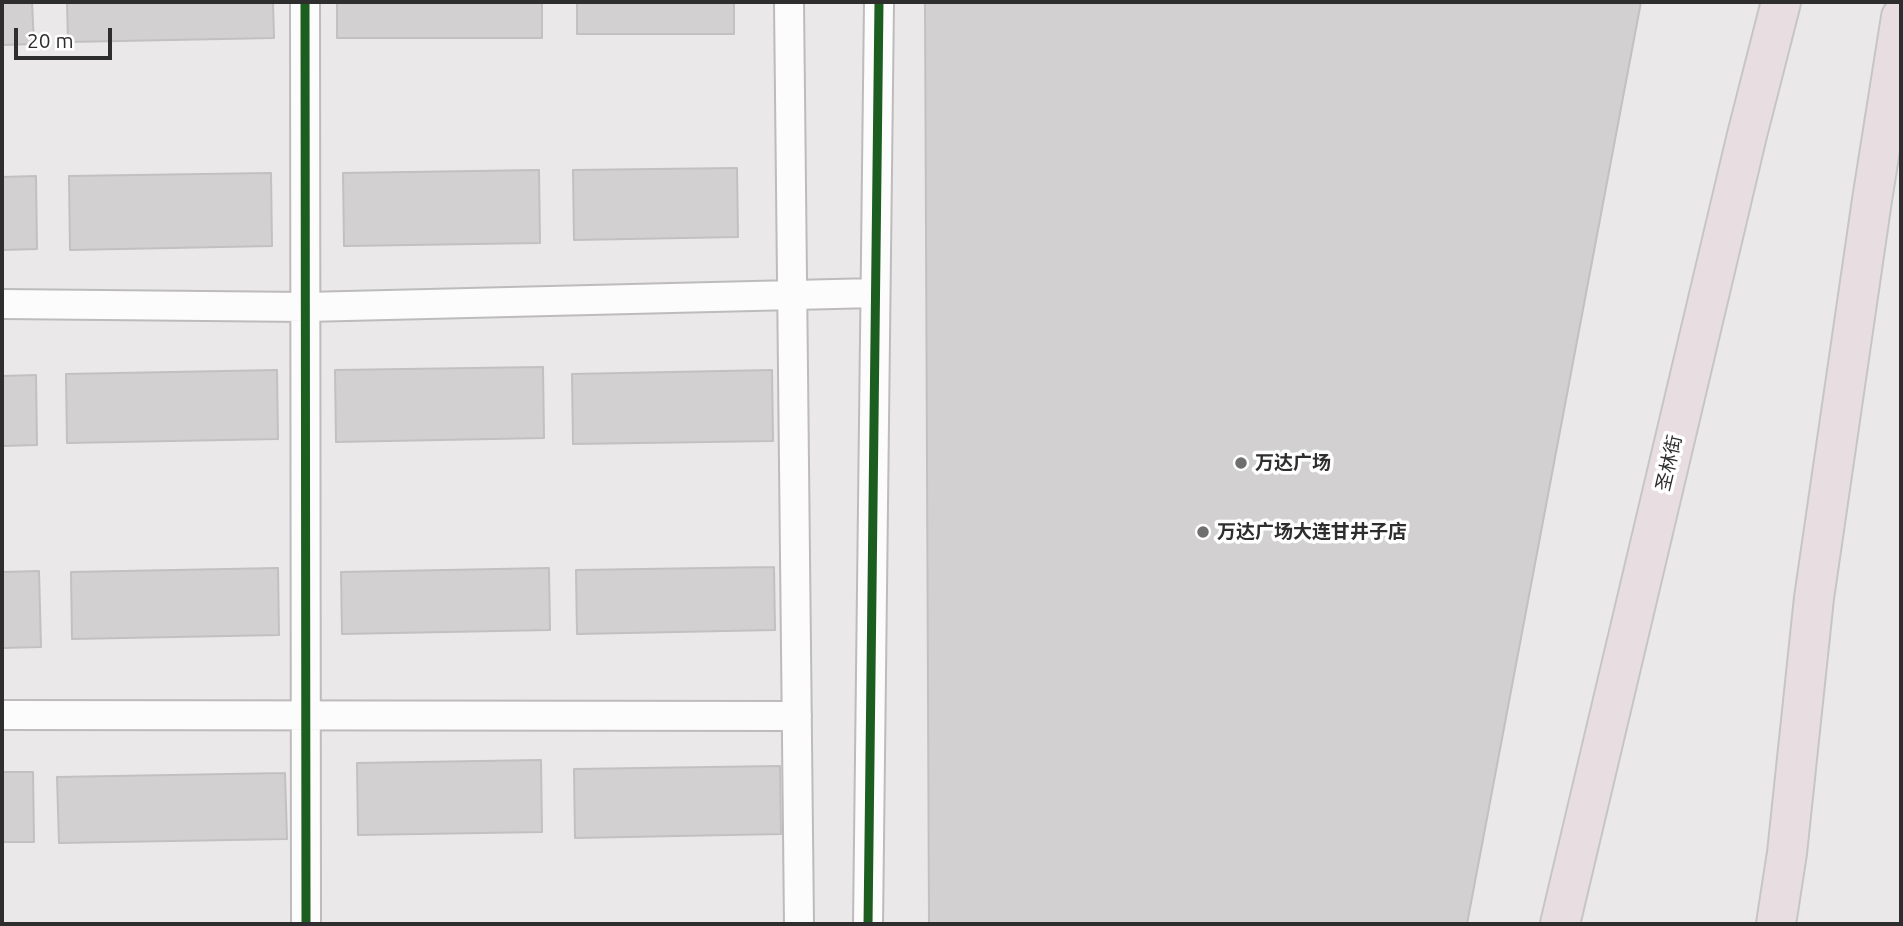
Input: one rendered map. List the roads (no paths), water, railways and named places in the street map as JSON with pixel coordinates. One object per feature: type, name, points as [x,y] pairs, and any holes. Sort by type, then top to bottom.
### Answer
[{"type":"highway","name":"圣林街","points":[[1559,924],[1743,149],[1782,2]]},
{"type":"highway","points":[[1776,924],[1787,853],[1814,598],[1901,17]]},
{"type":"street","points":[[305,2],[306,924]]},
{"type":"street","points":[[789,2],[799,924]]},
{"type":"street","points":[[868,924],[879,2]]},
{"type":"street","points":[[2,304],[306,307],[875,293]]},
{"type":"street","points":[[2,715],[797,716]]},
{"type":"place","name":"万达广场","points":[[1241,463]]},
{"type":"place","name":"万达广场大连甘井子店","points":[[1203,532]]}]
